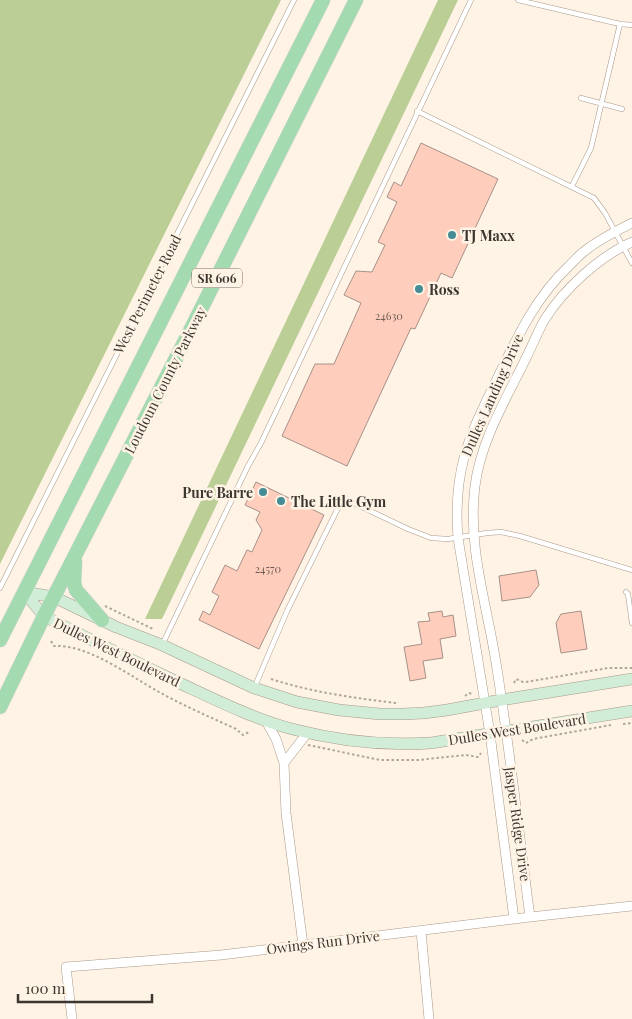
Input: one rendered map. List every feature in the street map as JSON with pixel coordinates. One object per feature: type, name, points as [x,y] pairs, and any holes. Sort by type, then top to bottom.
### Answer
[{"type":"main road","name":"SR 606","points":[[0,640],[323,0]]},
{"type":"main road","name":"Loudoun County Parkway","points":[[0,707],[44,616],[356,0]]},
{"type":"main road","points":[[75,555],[74,583],[76,590],[102,620]]},
{"type":"street","name":"Dulles Landing Drive","points":[[490,734],[458,538],[459,486],[463,460],[481,412],[518,335],[539,299],[585,250],[632,223]]},
{"type":"street","name":"Dulles Landing Drive","points":[[506,731],[497,667],[473,535],[475,484],[491,430],[545,319],[567,290],[580,278],[623,246],[632,242]]},
{"type":"street","name":"Dulles West Boulevard","points":[[24,592],[54,597],[126,632],[162,645],[254,688],[322,708],[360,713],[403,714],[447,710],[632,679]]},
{"type":"street","name":"Dulles West Boulevard","points":[[24,592],[44,616],[217,700],[266,721],[292,729],[355,742],[406,745],[431,743],[632,710]]},
{"type":"street","points":[[266,721],[276,739],[284,763],[286,813],[303,945]]},
{"type":"street","name":"Jasper Ridge Drive","points":[[506,731],[530,917]]},
{"type":"street","points":[[284,763],[308,732]]},
{"type":"street","name":"Jasper Ridge Drive","points":[[490,734],[514,919]]},
{"type":"street","name":"Owings Run Drive","points":[[72,1019],[66,967],[221,955],[632,906]]},
{"type":"street","points":[[421,931],[429,1019]]},
{"type":"lane","name":"West Perimeter Road","points":[[0,588],[294,0]]},
{"type":"lane","points":[[162,645],[260,445],[471,0]]},
{"type":"lane","points":[[518,0],[620,24],[632,25]]},
{"type":"lane","points":[[572,186],[591,148],[620,24]]},
{"type":"lane","points":[[581,98],[622,109]]},
{"type":"lane","points":[[418,110],[594,198],[600,205],[632,263]]},
{"type":"lane","points":[[254,688],[287,611],[343,498],[424,536],[437,539],[458,538],[494,532],[509,533],[632,570]]},
{"type":"lane","points":[[630,593],[628,594],[632,622]]},
{"type":"path","points":[[103,605],[153,629]]},
{"type":"path","points":[[51,641],[54,646],[77,649],[109,663],[160,693],[236,729],[243,735],[250,732]]},
{"type":"path","points":[[514,683],[516,679],[526,682],[608,668],[632,668]]},
{"type":"path","points":[[271,679],[324,693],[400,704]]},
{"type":"path","points":[[461,698],[469,693],[472,694]]},
{"type":"path","points":[[621,724],[632,723]]},
{"type":"path","points":[[522,740],[526,743],[533,739],[612,725]]},
{"type":"green space","points":[[0,0],[281,0],[0,564]]},
{"type":"green space","points":[[438,0],[458,0],[162,619],[145,619]]},
{"type":"building","points":[[421,143],[498,179],[452,278],[441,273],[415,329],[411,328],[347,466],[282,436],[315,364],[334,364],[361,303],[344,295],[356,271],[372,272],[385,245],[378,242],[397,202],[387,197],[394,182],[401,186]]},
{"type":"building","points":[[256,482],[324,515],[259,649],[199,620],[203,611],[210,615],[219,596],[212,592],[225,565],[237,571],[247,550],[252,552],[262,530],[256,520],[260,512],[245,505]]},
{"type":"building","points":[[536,570],[539,585],[530,597],[502,601],[499,576]]},
{"type":"building","points":[[442,611],[443,617],[453,615],[456,636],[440,639],[443,658],[423,661],[426,678],[410,681],[404,647],[422,644],[418,622],[430,621],[428,613]]},
{"type":"building","points":[[581,611],[587,649],[561,653],[556,623],[561,614]]},
{"type":"place","name":"TJ Maxx","points":[[452,235]]},
{"type":"place","name":"Ross","points":[[419,289]]},
{"type":"place","name":"Pure Barre","points":[[263,492]]},
{"type":"place","name":"The Little Gym","points":[[281,501]]}]
